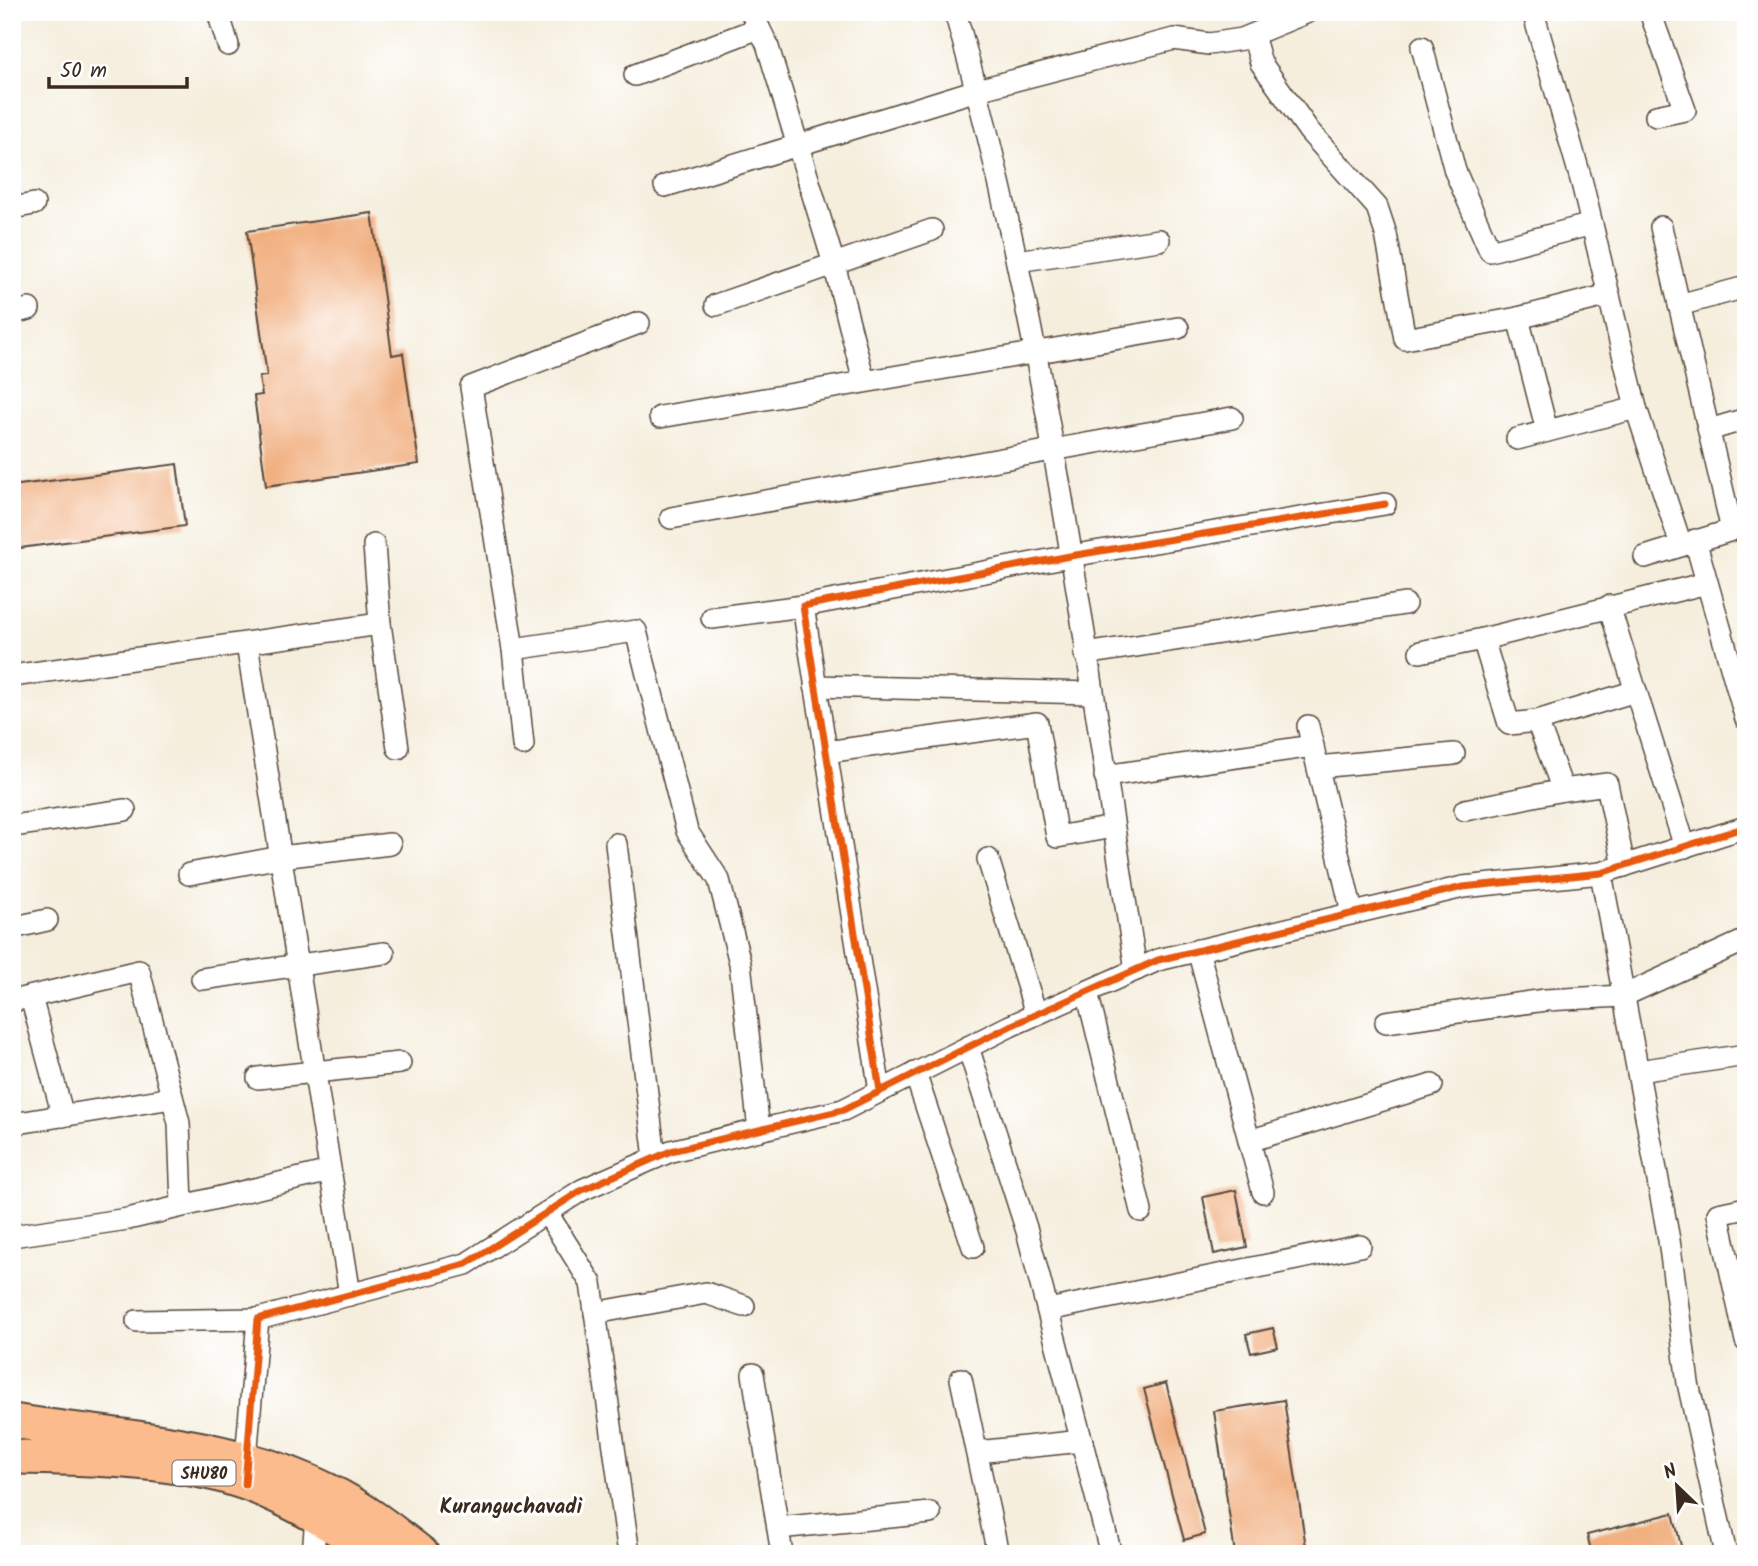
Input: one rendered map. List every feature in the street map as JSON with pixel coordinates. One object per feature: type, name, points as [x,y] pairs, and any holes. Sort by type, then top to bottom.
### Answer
[{"type":"main road","name":"SHU80","points":[[12,1421],[224,1454],[245,1472],[377,1554]]},
{"type":"main road","name":"SHU80","points":[[12,1457],[245,1472],[330,1491],[380,1522],[422,1554]]},
{"type":"street","points":[[955,12],[977,90],[1037,352],[1136,970]]},
{"type":"street","points":[[665,186],[797,143],[977,90],[1174,39],[1209,44],[1252,36],[1308,12]]},
{"type":"street","points":[[1533,12],[1592,224],[1636,408],[1688,543],[1707,583],[1746,719]]},
{"type":"street","points":[[1650,12],[1685,110],[1656,116]]},
{"type":"street","points":[[220,13],[228,45]]},
{"type":"street","points":[[635,75],[755,20],[767,44],[834,264],[864,382]]},
{"type":"street","points":[[1252,36],[1261,63],[1309,131],[1377,206],[1386,234],[1405,339],[1518,318],[1609,295]]},
{"type":"street","points":[[1422,47],[1455,171],[1490,251],[1592,224]]},
{"type":"street","points":[[12,208],[34,204]]},
{"type":"street","points":[[1645,557],[1739,529],[1709,430],[1661,228]]},
{"type":"street","points":[[716,305],[932,230]]},
{"type":"street","points":[[1017,261],[1159,240]]},
{"type":"street","points":[[1679,305],[1746,287]]},
{"type":"street","points":[[1518,318],[1547,431]]},
{"type":"street","points":[[523,745],[513,649],[471,387],[639,323]]},
{"type":"street","points":[[660,417],[1178,328]]},
{"type":"street","points":[[1517,439],[1636,408]]},
{"type":"street","points":[[671,518],[1232,418]]},
{"type":"street","points":[[1709,430],[1746,419]]},
{"type":"street","points":[[712,618],[803,606],[1070,556],[1385,504]]},
{"type":"street","points":[[374,545],[380,624],[398,748]]},
{"type":"street","points":[[1420,652],[1707,583]]},
{"type":"street","points":[[1086,654],[1405,604]]},
{"type":"street","points":[[803,606],[880,1091]]},
{"type":"street","points":[[1609,606],[1685,847]]},
{"type":"street","points":[[12,676],[380,624]]},
{"type":"street","points":[[513,649],[636,631],[687,831],[719,880],[740,963],[760,1130]]},
{"type":"street","points":[[1483,639],[1509,724],[1536,721],[1636,691]]},
{"type":"street","points":[[247,644],[350,1295]]},
{"type":"street","points":[[815,686],[1092,693]]},
{"type":"street","points":[[1536,721],[1563,790]]},
{"type":"street","points":[[826,752],[1037,723],[1058,837],[1113,827]]},
{"type":"street","points":[[1105,776],[1311,736],[1352,912]]},
{"type":"street","points":[[1318,767],[1454,754]]},
{"type":"street","points":[[1465,810],[1607,784],[1623,866]]},
{"type":"street","points":[[12,826],[125,810]]},
{"type":"street","points":[[137,1321],[258,1319],[466,1264],[582,1190],[671,1151],[843,1110],[1036,1014],[1158,960],[1463,887],[1601,873],[1746,827]]},
{"type":"street","points":[[189,874],[281,857],[390,844]]},
{"type":"street","points":[[616,844],[655,1158]]},
{"type":"street","points":[[988,859],[1036,1014]]},
{"type":"street","points":[[1601,873],[1669,1240],[1688,1383],[1726,1554]]},
{"type":"street","points":[[12,928],[47,920]]},
{"type":"street","points":[[1386,1022],[1545,1000],[1623,996],[1746,940]]},
{"type":"street","points":[[1198,950],[1263,1192]]},
{"type":"street","points":[[202,979],[384,953]]},
{"type":"street","points":[[63,1116],[22,999],[139,971],[178,1124],[182,1205]]},
{"type":"street","points":[[1087,992],[1141,1211]]},
{"type":"street","points":[[968,1047],[1027,1231],[1111,1554]]},
{"type":"street","points":[[1638,1071],[1746,1055]]},
{"type":"street","points":[[258,1078],[400,1063]]},
{"type":"street","points":[[915,1073],[973,1247]]},
{"type":"street","points":[[1249,1141],[1432,1084]]},
{"type":"street","points":[[12,1124],[172,1098]]},
{"type":"street","points":[[12,1236],[128,1219],[330,1171]]},
{"type":"street","points":[[1746,1208],[1718,1214],[1746,1341]]},
{"type":"street","points":[[547,1213],[591,1283],[629,1554]]},
{"type":"street","points":[[1048,1310],[1360,1246]]},
{"type":"street","points":[[595,1313],[706,1293],[744,1306]]},
{"type":"street","points":[[245,1472],[258,1319]]},
{"type":"street","points":[[753,1374],[782,1554]]},
{"type":"street","points":[[961,1379],[999,1554]]},
{"type":"street","points":[[977,1452],[1082,1441]]},
{"type":"street","points":[[778,1528],[930,1513]]},
{"type":"street","points":[[313,1554],[316,1517]]},
{"type":"building","points":[[372,213],[392,355],[403,353],[419,464],[266,486],[254,396],[262,395],[259,377],[267,376],[247,231]]},
{"type":"building","points":[[177,464],[185,526],[12,549],[12,486]]},
{"type":"building","points":[[1236,1190],[1247,1247],[1214,1254],[1203,1197]]},
{"type":"building","points":[[1273,1328],[1278,1347],[1251,1353],[1246,1334]]},
{"type":"building","points":[[1166,1383],[1205,1534],[1184,1540],[1144,1389]]},
{"type":"building","points":[[1284,1400],[1307,1554],[1235,1554],[1214,1411]]},
{"type":"building","points":[[1673,1513],[1683,1554],[1592,1554],[1587,1535]]},
{"type":"cycle path","points":[[880,1091],[803,606],[1070,556],[1385,504]]},
{"type":"cycle path","points":[[245,1484],[258,1319],[466,1264],[582,1190],[671,1151],[843,1110],[1010,1026],[1158,960],[1463,887],[1601,873],[1746,827]]},
{"type":"district","name":"Kuranguchavadi","points":[[511,1506]]}]
